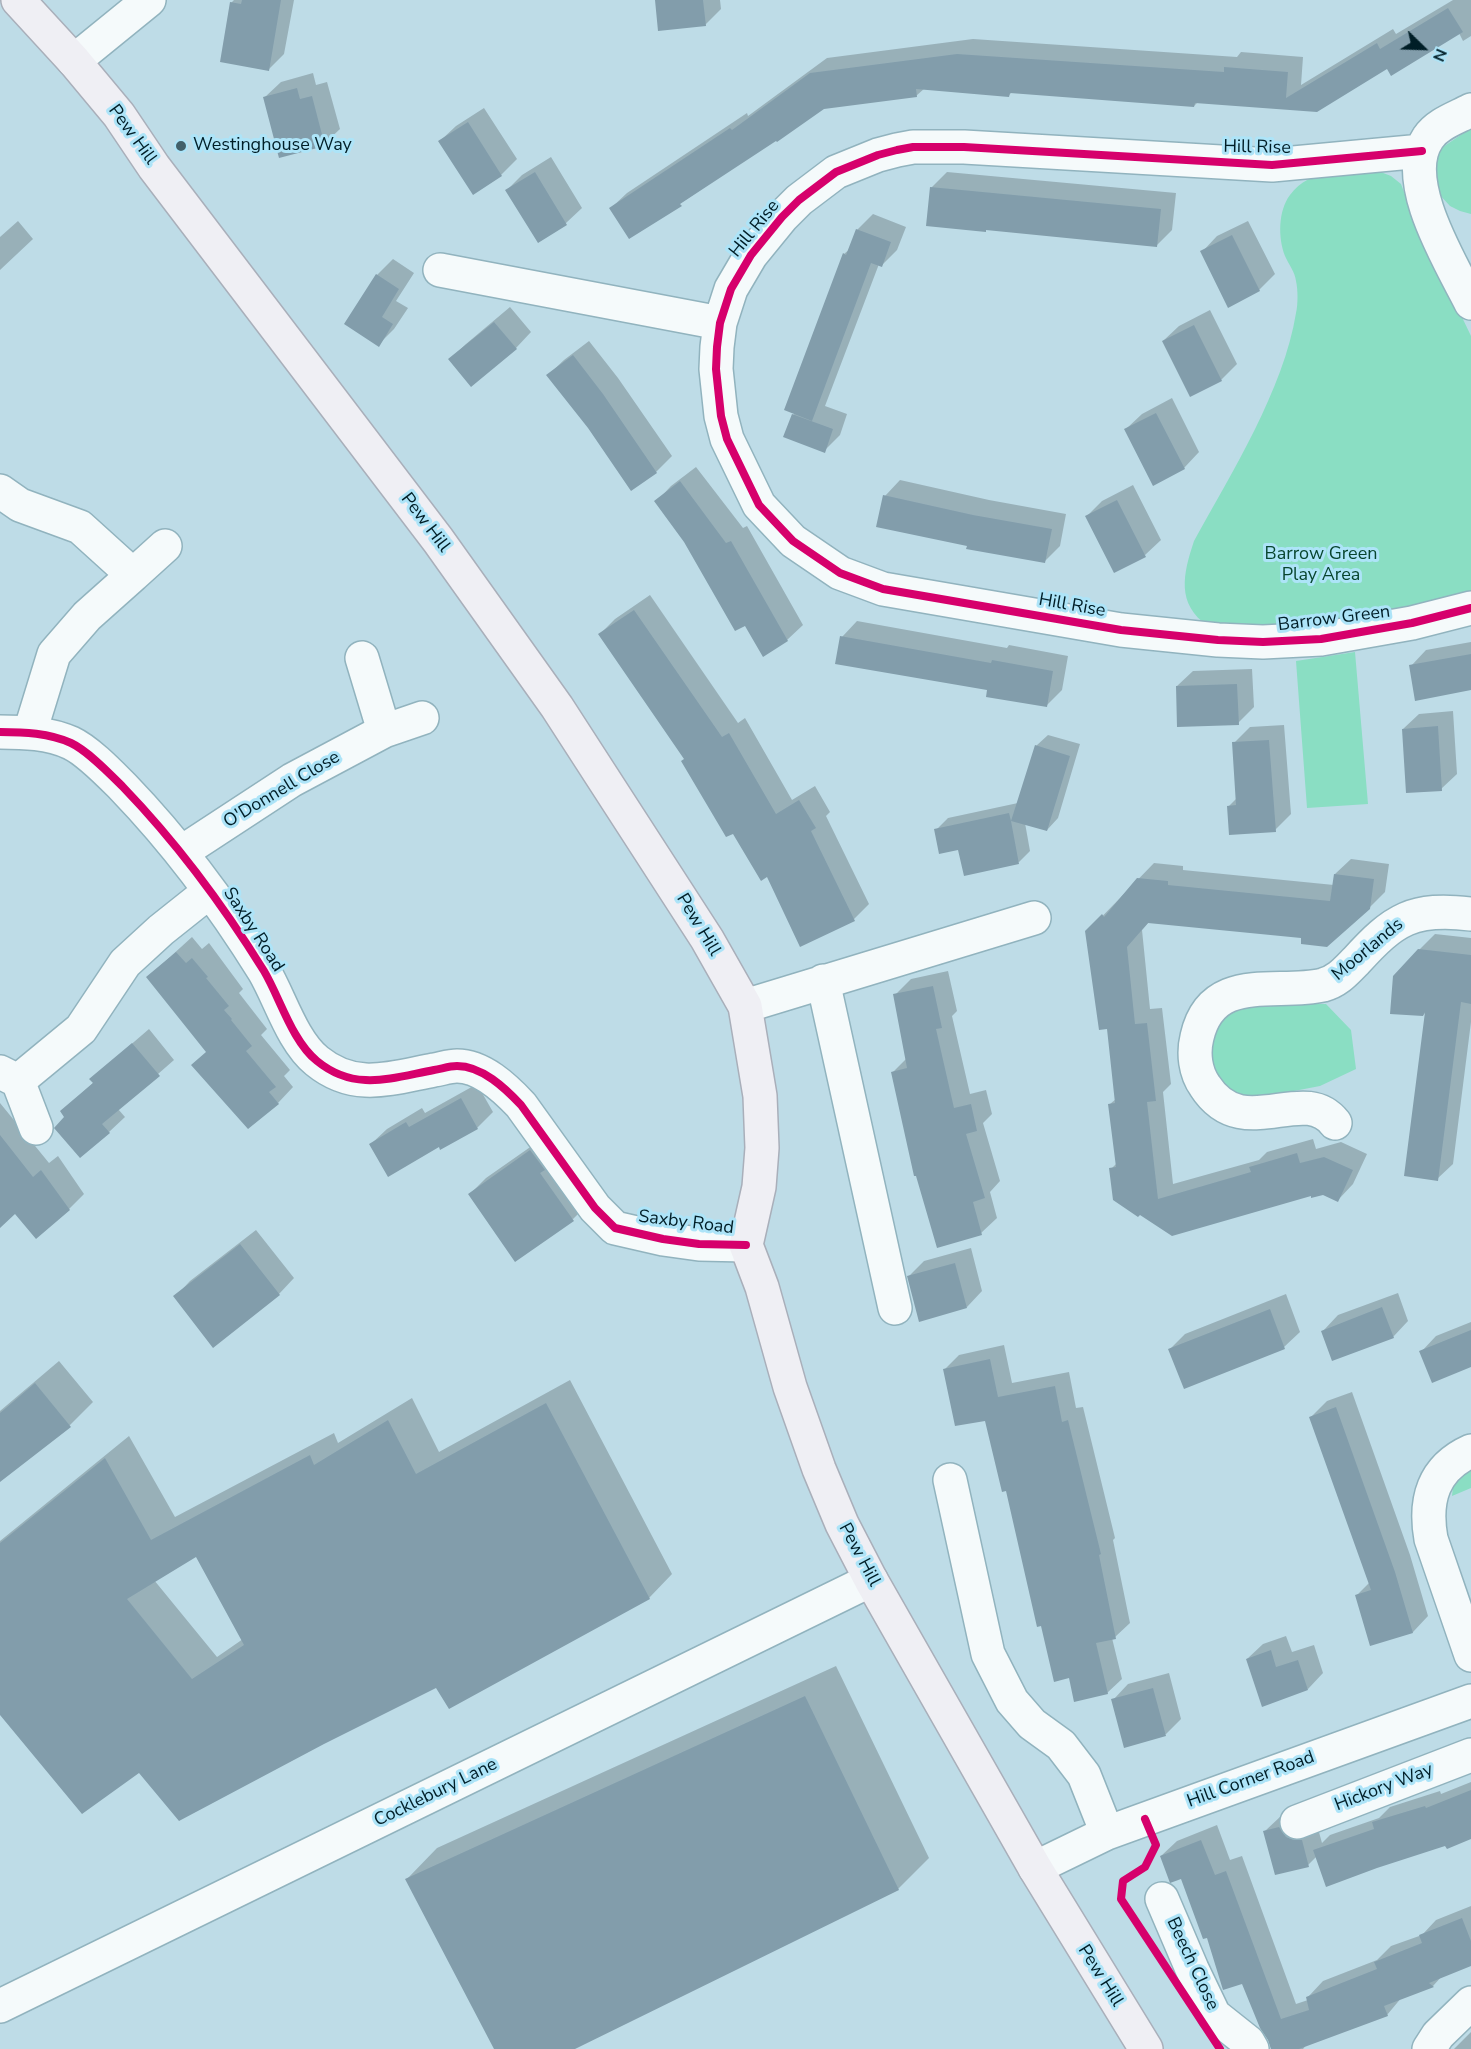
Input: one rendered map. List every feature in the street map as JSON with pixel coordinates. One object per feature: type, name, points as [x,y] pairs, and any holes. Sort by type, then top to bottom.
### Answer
[{"type":"main road","name":"Pew Hill","points":[[18,0],[74,61],[119,115],[154,167],[438,540],[544,688],[647,843],[707,939],[745,1006],[760,1096],[762,1148],[759,1187],[746,1245],[762,1287],[790,1387],[819,1469],[842,1524],[872,1580],[1035,1868],[1146,2049]]},
{"type":"street","points":[[74,61],[149,0]]},
{"type":"street","points":[[1471,110],[1437,128],[1428,138],[1422,151],[1419,171],[1421,190],[1459,247],[1471,303]]},
{"type":"street","name":"Hill Rise","points":[[1162,634],[1121,630],[883,589],[840,573],[793,540],[759,505],[727,439],[721,416],[717,380],[720,323],[739,274],[766,235],[793,206],[836,172],[878,155],[913,147],[964,147],[1272,165],[1422,151]]},
{"type":"street","points":[[440,270],[720,323]]},
{"type":"street","points":[[0,491],[20,505],[80,527],[133,575]]},
{"type":"street","points":[[15,732],[54,654],[87,616],[165,546]]},
{"type":"street","name":"Barrow Green","points":[[1162,634],[1229,641],[1321,639],[1412,623],[1471,608]]},
{"type":"street","points":[[362,658],[384,731]]},
{"type":"street","name":"O'Donnell Close","points":[[183,852],[292,780],[384,731],[422,718]]},
{"type":"street","name":"Saxby Road","points":[[15,732],[72,743],[106,770],[150,815],[183,852],[210,891],[264,972],[302,1044],[316,1060],[345,1076],[362,1081],[458,1066],[476,1071],[493,1079],[508,1090],[595,1208],[615,1228],[663,1239],[699,1244],[746,1245]]},
{"type":"street","points":[[36,1128],[9,1077],[81,1029],[125,963],[161,930],[210,891]]},
{"type":"street","name":"Moorlands","points":[[1335,1123],[1330,1116],[1317,1109],[1297,1108],[1254,1113],[1233,1109],[1216,1099],[1203,1084],[1196,1064],[1196,1041],[1205,1016],[1219,1000],[1242,990],[1304,988],[1335,981],[1381,935],[1408,917],[1438,912],[1471,914]]},
{"type":"street","points":[[745,1006],[1035,918]]},
{"type":"street","points":[[823,981],[896,1308]]},
{"type":"street","points":[[1471,1451],[1456,1458],[1435,1483],[1430,1500],[1428,1521],[1431,1539],[1471,1655]]},
{"type":"street","points":[[950,1480],[988,1654],[1012,1701],[1032,1724],[1061,1745],[1084,1775],[1107,1833]]},
{"type":"street","name":"Cocklebury Lane","points":[[0,2006],[872,1580]]},
{"type":"street","name":"Hill Corner Road","points":[[1035,1868],[1107,1833],[1471,1701]]},
{"type":"street","name":"Hickory Way","points":[[1297,1822],[1471,1755]]},
{"type":"street","name":"Beech Close","points":[[1162,1899],[1214,2015],[1248,2042],[1252,2049]]},
{"type":"street","points":[[1430,2049],[1438,2035],[1471,2003]]},
{"type":"green space","points":[[1471,128],[1471,214],[1450,206],[1437,192],[1435,159],[1443,147]]},
{"type":"green space","name":"Barrow Green Play Area","points":[[1378,171],[1391,176],[1401,184],[1412,213],[1471,336],[1471,596],[1315,629],[1208,626],[1191,608],[1187,598],[1185,577],[1187,565],[1194,541],[1268,401],[1290,342],[1297,309],[1297,285],[1281,241],[1280,225],[1283,209],[1286,201],[1298,186],[1319,175]]},
{"type":"green space","points":[[1355,652],[1368,804],[1307,808],[1296,661]]},
{"type":"green space","points":[[1241,1004],[1326,1004],[1351,1030],[1356,1069],[1320,1086],[1252,1099],[1235,1097],[1217,1078],[1213,1064],[1212,1032],[1219,1021]]},
{"type":"green space","points":[[1471,1467],[1471,1488],[1452,1496],[1453,1487]]},
{"type":"building","points":[[242,0],[281,0],[269,71],[220,62],[230,2],[241,4]]},
{"type":"building","points":[[655,0],[703,0],[706,26],[658,31]]},
{"type":"building","points":[[1448,8],[1463,32],[1391,76],[1387,69],[1317,112],[1195,103],[1194,107],[1010,93],[1009,97],[916,89],[917,97],[824,109],[680,204],[682,206],[629,239],[609,208],[730,128],[732,130],[810,73],[957,54],[1224,72],[1224,67],[1288,72],[1286,98],[1377,43],[1380,49]]},
{"type":"building","points":[[297,88],[300,99],[312,96],[325,146],[279,158],[263,97]]},
{"type":"building","points":[[468,122],[502,176],[473,195],[438,141]]},
{"type":"building","points":[[535,172],[567,225],[538,243],[505,190]]},
{"type":"building","points":[[930,187],[1161,209],[1157,247],[926,226]]},
{"type":"building","points":[[856,229],[891,242],[882,267],[871,263],[812,421],[784,410],[843,253],[846,255]]},
{"type":"building","points":[[1232,235],[1260,291],[1228,308],[1200,251]]},
{"type":"building","points":[[376,274],[399,289],[382,317],[393,324],[379,347],[344,324]]},
{"type":"building","points":[[494,322],[517,349],[471,387],[448,359]]},
{"type":"building","points":[[1194,325],[1222,381],[1190,397],[1162,341]]},
{"type":"building","points":[[573,355],[603,394],[657,473],[631,491],[588,428],[546,375]]},
{"type":"building","points":[[1156,413],[1185,469],[1153,486],[1124,429]]},
{"type":"building","points":[[792,414],[833,429],[825,453],[783,437]]},
{"type":"building","points":[[680,481],[726,543],[731,541],[788,641],[763,657],[745,626],[735,631],[684,542],[654,501]]},
{"type":"building","points":[[883,495],[973,515],[1052,529],[1045,563],[966,549],[967,546],[876,527]]},
{"type":"building","points":[[1117,500],[1146,557],[1114,573],[1085,516]]},
{"type":"building","points":[[634,610],[722,737],[729,733],[776,814],[799,800],[816,828],[811,831],[855,921],[800,947],[767,877],[761,881],[733,834],[726,837],[681,761],[684,759],[598,634]]},
{"type":"building","points":[[840,636],[991,663],[992,660],[1053,671],[1047,707],[986,697],[987,690],[835,664]]},
{"type":"building","points":[[1471,654],[1471,690],[1415,701],[1409,665]]},
{"type":"building","points":[[1237,684],[1239,725],[1177,727],[1176,686]]},
{"type":"building","points":[[1438,726],[1442,791],[1406,793],[1402,729]]},
{"type":"building","points":[[1269,740],[1276,832],[1229,835],[1227,806],[1236,805],[1232,742]]},
{"type":"building","points":[[1035,745],[1070,756],[1047,831],[1011,821]]},
{"type":"building","points":[[1009,813],[1019,864],[964,876],[958,850],[939,854],[934,829]]},
{"type":"building","points":[[1334,874],[1374,879],[1370,909],[1327,947],[1301,944],[1301,938],[1148,923],[1127,947],[1135,1024],[1147,1023],[1156,1101],[1147,1102],[1158,1199],[1251,1172],[1249,1167],[1297,1153],[1300,1163],[1324,1157],[1353,1170],[1338,1202],[1323,1195],[1311,1198],[1311,1196],[1172,1236],[1113,1200],[1109,1168],[1116,1167],[1108,1104],[1115,1103],[1107,1029],[1099,1030],[1085,931],[1102,914],[1104,917],[1137,878],[1168,881],[1168,885],[1330,901]]},
{"type":"building","points":[[1418,949],[1471,955],[1471,1004],[1461,1002],[1438,1181],[1404,1176],[1425,1012],[1423,1016],[1390,1014],[1393,976]]},
{"type":"building","points":[[176,952],[186,963],[192,958],[208,977],[206,978],[229,1006],[224,1010],[252,1046],[246,1051],[276,1087],[269,1092],[279,1104],[248,1129],[191,1065],[206,1052],[146,977]]},
{"type":"building","points":[[933,986],[942,1028],[936,1029],[954,1108],[971,1104],[977,1131],[966,1134],[985,1198],[973,1202],[982,1235],[937,1248],[916,1176],[914,1176],[891,1072],[907,1068],[893,994]]},
{"type":"building","points":[[132,1043],[160,1076],[102,1124],[110,1133],[80,1158],[54,1128],[64,1117],[60,1111],[93,1083],[89,1079]]},
{"type":"building","points":[[461,1098],[478,1129],[440,1150],[439,1147],[388,1177],[369,1144],[406,1122],[409,1127]]},
{"type":"building","points":[[0,1135],[33,1177],[41,1170],[70,1210],[36,1239],[15,1214],[0,1228]]},
{"type":"building","points":[[530,1150],[545,1170],[540,1173],[574,1221],[515,1262],[468,1194]]},
{"type":"building","points":[[240,1244],[280,1295],[213,1348],[173,1296]]},
{"type":"building","points":[[955,1263],[967,1308],[919,1322],[907,1276]]},
{"type":"building","points":[[1382,1307],[1394,1338],[1332,1361],[1321,1331]]},
{"type":"building","points":[[1270,1309],[1285,1349],[1184,1389],[1168,1349]]},
{"type":"building","points":[[1471,1330],[1471,1367],[1432,1383],[1419,1351]]},
{"type":"building","points":[[990,1359],[998,1397],[1055,1386],[1062,1422],[1068,1420],[1101,1554],[1099,1555],[1116,1639],[1096,1643],[1108,1694],[1074,1702],[1069,1678],[1054,1682],[1041,1626],[1037,1627],[1006,1491],[1002,1492],[985,1421],[955,1426],[943,1369]]},
{"type":"building","points":[[35,1383],[71,1427],[0,1482],[0,1413]]},
{"type":"building","points":[[546,1403],[650,1599],[449,1709],[436,1688],[179,1821],[139,1773],[82,1814],[0,1715],[0,1543],[105,1458],[151,1540],[310,1455],[314,1465],[388,1420],[416,1474]],"holes":[[[196,1557],[244,1645],[192,1679],[127,1599]]]},
{"type":"building","points":[[1336,1407],[1395,1572],[1413,1633],[1370,1646],[1355,1595],[1371,1590],[1309,1417]]},
{"type":"building","points":[[1271,1650],[1276,1667],[1298,1660],[1308,1690],[1262,1707],[1246,1659]]},
{"type":"building","points":[[1153,1688],[1166,1736],[1124,1748],[1111,1699]]},
{"type":"building","points":[[805,1696],[899,1890],[575,2049],[494,2049],[405,1879]]},
{"type":"building","points":[[1471,1790],[1471,1839],[1447,1849],[1445,1846],[1377,1868],[1326,1887],[1313,1850],[1374,1829],[1372,1822],[1425,1806],[1426,1808]]},
{"type":"building","points":[[1279,1827],[1286,1837],[1302,1840],[1309,1867],[1275,1875],[1263,1831]]},
{"type":"building","points":[[1201,1840],[1215,1875],[1226,1871],[1281,2019],[1309,2010],[1306,1997],[1377,1969],[1374,1962],[1422,1943],[1419,1935],[1462,1918],[1471,1941],[1471,1966],[1429,1983],[1434,1987],[1384,2006],[1388,2016],[1299,2049],[1271,2049],[1242,1984],[1223,1990],[1207,1938],[1203,1939],[1181,1879],[1170,1883],[1160,1856]]},
{"type":"cycle path","points":[[1422,151],[1272,165],[964,147],[913,147],[878,155],[836,172],[799,200],[751,255],[731,289],[720,323],[716,369],[721,416],[727,439],[759,505],[793,541],[840,573],[883,589],[1121,630],[1263,642],[1321,639],[1412,623],[1471,608]]},
{"type":"cycle path","points":[[0,732],[45,735],[71,743],[91,757],[123,787],[181,852],[216,899],[264,971],[300,1042],[317,1061],[331,1071],[359,1080],[374,1080],[454,1066],[475,1070],[500,1085],[521,1105],[595,1208],[615,1228],[663,1239],[699,1244],[746,1245]]},
{"type":"cycle path","points":[[1145,1819],[1156,1845],[1145,1867],[1123,1881],[1121,1899],[1220,2049]]},
{"type":"place","name":"Westinghouse Way","points":[[181,146]]}]
